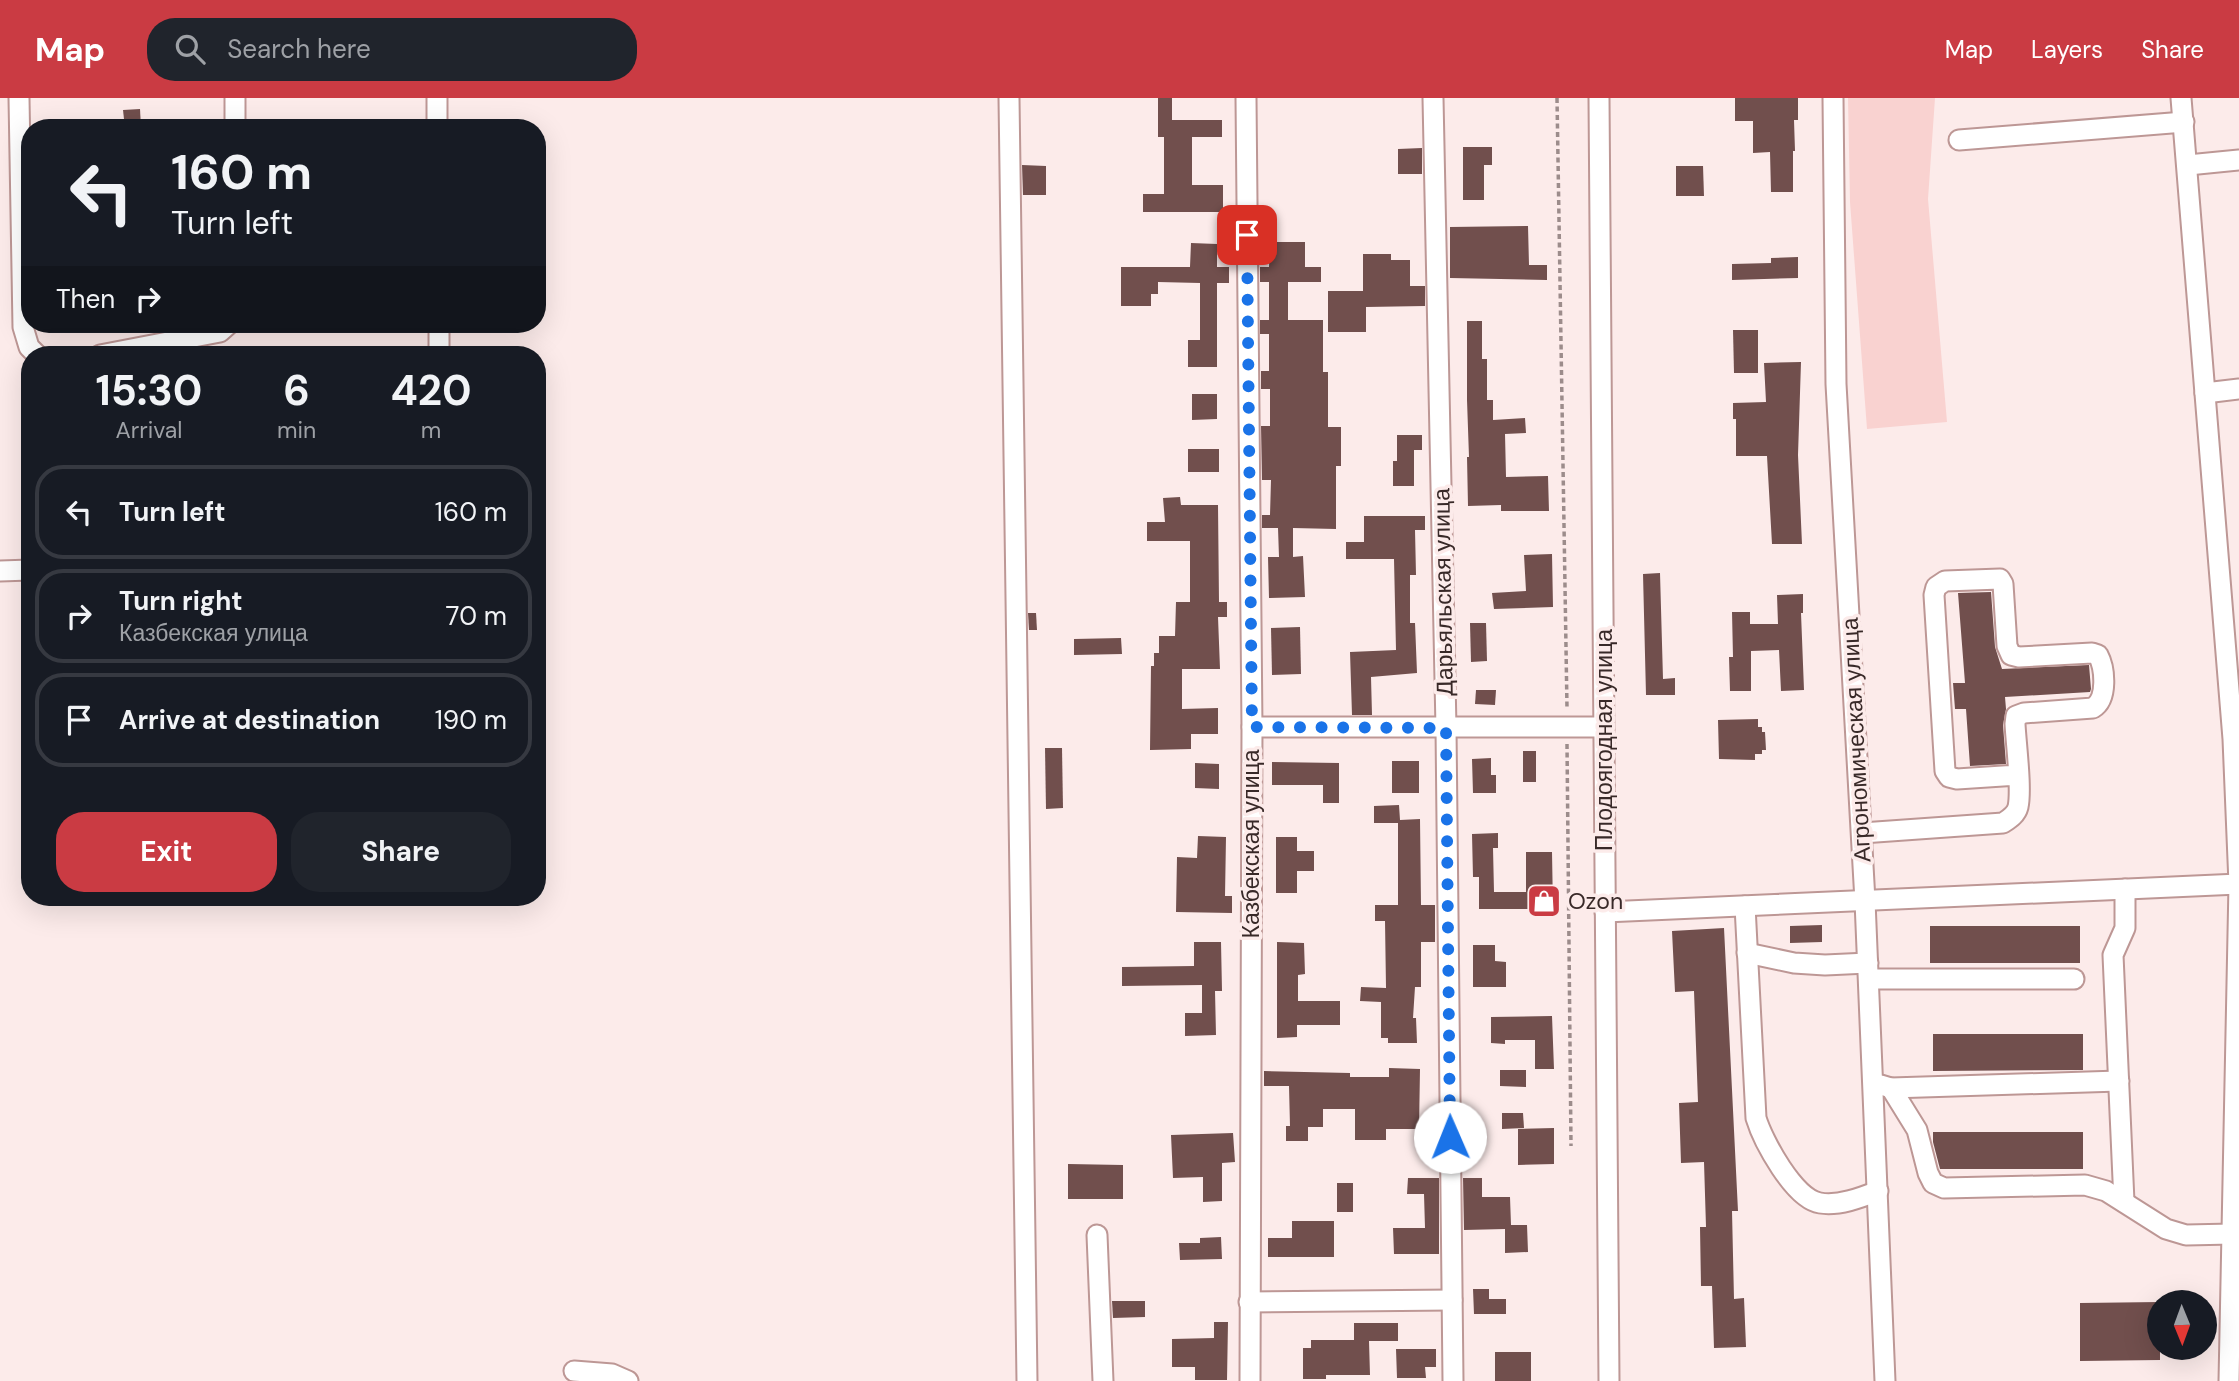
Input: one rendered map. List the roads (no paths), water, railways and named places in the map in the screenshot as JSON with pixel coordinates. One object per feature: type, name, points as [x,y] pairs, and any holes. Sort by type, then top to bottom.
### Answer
[{"type":"street","points":[[19,98],[21,212]]},
{"type":"street","points":[[234,98],[235,119]]},
{"type":"street","points":[[437,98],[438,119]]},
{"type":"street","points":[[1009,98],[1027,1381]]},
{"type":"street","name":"Казбекская улица","points":[[1246,98],[1252,727],[1250,1381]]},
{"type":"street","name":"Дарьяльская улица","points":[[1433,98],[1446,728],[1453,1381]]},
{"type":"street","name":"Плодоягодная улица","points":[[1599,98],[1609,1381]]},
{"type":"street","name":"Агрономическая улица","points":[[1833,98],[1836,384],[1868,971],[1882,1086],[1878,1191],[1885,1381]]},
{"type":"street","points":[[2181,98],[2233,739],[2239,884],[2232,1234],[2235,1290],[2229,1381]]},
{"type":"street","points":[[1959,140],[2184,122]]},
{"type":"street","points":[[2188,165],[2239,160]]},
{"type":"street","points":[[147,346],[215,333]]},
{"type":"street","points":[[2205,393],[2239,388]]},
{"type":"street","points":[[0,570],[21,569]]},
{"type":"street","points":[[1861,833],[2003,823],[2012,817],[2018,808],[2018,775],[2016,716],[2024,713],[2093,708],[2100,704],[2103,695],[2101,660],[2098,654],[2011,655],[2007,646],[2003,584],[2000,579],[1945,582],[1936,587],[1934,595],[1945,771],[1949,777],[1957,779],[2018,775]]},
{"type":"street","points":[[1252,727],[1604,727]]},
{"type":"street","points":[[1605,912],[2239,884]]},
{"type":"street","points":[[2124,1202],[2113,955],[2125,928],[2125,889]]},
{"type":"street","points":[[1745,906],[1755,1118],[1767,1146],[1798,1190],[1818,1203],[1857,1199],[1878,1191]]},
{"type":"street","points":[[1747,953],[1794,963],[1868,971],[2074,979]]},
{"type":"street","points":[[1882,1086],[2119,1081]]},
{"type":"street","points":[[1882,1086],[1917,1130],[1928,1173],[1933,1183],[1944,1188],[2085,1185],[2106,1191],[2166,1230],[2186,1235],[2232,1234]]},
{"type":"street","points":[[1097,1235],[1103,1381]]},
{"type":"street","points":[[1249,1302],[1452,1300]]},
{"type":"street","points":[[574,1371],[612,1374],[628,1381]]},
{"type":"place","name":"Ozon","points":[[1544,901]]}]
